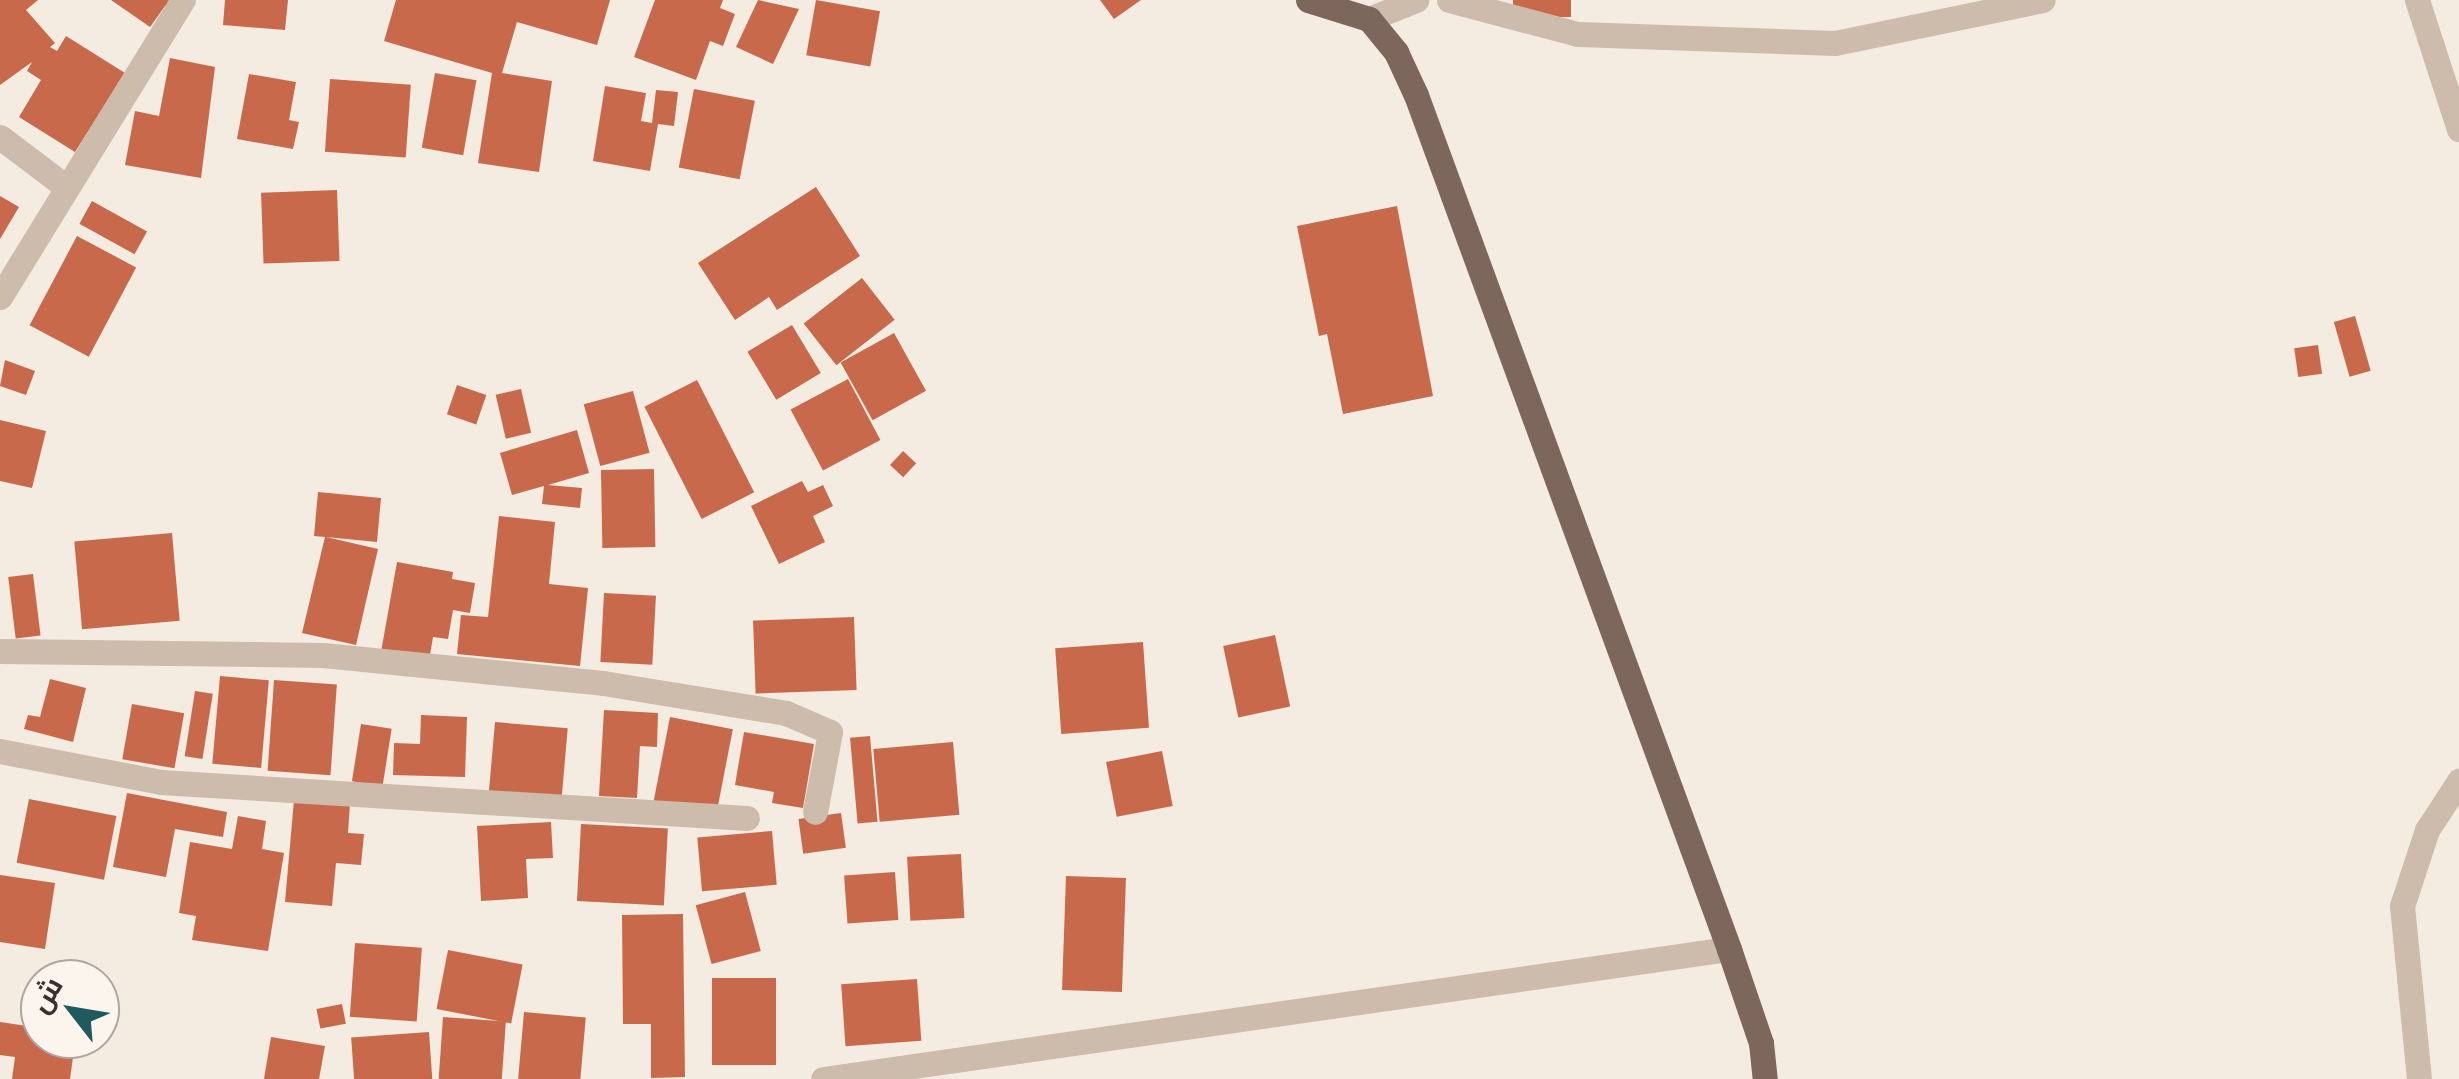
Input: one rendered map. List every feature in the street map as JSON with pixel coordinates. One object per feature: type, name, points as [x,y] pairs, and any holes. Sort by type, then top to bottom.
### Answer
[{"type":"main road","points":[[1308,0],[1369,19],[1396,52],[1416,95],[1729,948],[1761,1044],[1766,1079]]},
{"type":"street","points":[[0,297],[183,0]]},
{"type":"street","points":[[1369,19],[1416,0]]},
{"type":"street","points":[[1450,0],[1578,34],[1835,43],[2044,0]]},
{"type":"street","points":[[2417,0],[2459,129]]},
{"type":"street","points":[[0,137],[66,188]]},
{"type":"street","points":[[0,651],[323,655],[603,683],[786,713],[830,732],[815,812]]},
{"type":"street","points":[[0,751],[162,782],[747,818]]},
{"type":"street","points":[[2419,1079],[2402,906],[2427,830],[2459,781]]},
{"type":"street","points":[[823,1079],[1729,948]]},
{"type":"building","points":[[0,0],[38,0],[26,10],[55,43],[50,47],[57,51],[66,36],[125,73],[75,152],[19,117],[41,80],[27,71],[32,62],[0,85]]},
{"type":"building","points":[[111,0],[189,0],[165,6],[150,27]]},
{"type":"building","points":[[225,0],[288,0],[285,30],[223,25]]},
{"type":"building","points":[[396,0],[610,0],[597,45],[517,22],[502,73],[552,81],[539,172],[478,163],[492,73],[384,41]]},
{"type":"building","points":[[655,0],[723,0],[720,8],[735,14],[723,46],[710,41],[696,80],[634,57]]},
{"type":"building","points":[[758,0],[799,9],[773,64],[736,47]]},
{"type":"building","points":[[816,0],[880,11],[870,66],[806,55]]},
{"type":"building","points":[[1100,0],[1141,0],[1114,19]]},
{"type":"building","points":[[1513,0],[1571,0],[1571,17],[1513,17]]},
{"type":"building","points":[[170,58],[215,67],[201,178],[125,165],[135,111],[159,116]]},
{"type":"building","points":[[435,73],[476,80],[463,155],[422,148]]},
{"type":"building","points":[[249,74],[296,82],[289,120],[299,122],[293,149],[237,139]]},
{"type":"building","points":[[330,79],[411,85],[406,157],[325,152]]},
{"type":"building","points":[[605,86],[646,93],[641,121],[652,123],[656,90],[678,92],[674,126],[658,124],[650,171],[593,161]]},
{"type":"building","points":[[694,89],[755,101],[740,179],[679,168]]},
{"type":"building","points":[[816,187],[860,256],[777,310],[769,297],[735,320],[698,263]]},
{"type":"building","points":[[337,190],[339,261],[264,264],[261,193]]},
{"type":"building","points":[[0,196],[19,207],[0,239]]},
{"type":"building","points":[[92,201],[147,232],[134,254],[79,224]]},
{"type":"building","points":[[1397,206],[1433,396],[1343,414],[1327,334],[1319,336],[1297,226]]},
{"type":"building","points":[[77,236],[136,267],[89,357],[30,325]]},
{"type":"building","points":[[862,278],[895,320],[836,365],[804,324]]},
{"type":"building","points":[[2355,316],[2371,371],[2350,377],[2334,322]]},
{"type":"building","points":[[792,325],[821,373],[776,400],[747,352]]},
{"type":"building","points":[[894,333],[926,391],[873,420],[841,363]]},
{"type":"building","points":[[2318,345],[2322,374],[2298,377],[2294,348]]},
{"type":"building","points":[[5,360],[35,371],[26,395],[0,386]]},
{"type":"building","points":[[848,379],[880,440],[823,470],[791,410]]},
{"type":"building","points":[[697,380],[754,492],[702,519],[644,407]]},
{"type":"building","points":[[457,385],[486,395],[476,424],[447,414]]},
{"type":"building","points":[[521,389],[531,433],[506,439],[496,395]]},
{"type":"building","points":[[633,391],[650,453],[600,466],[584,404]]},
{"type":"building","points":[[0,420],[46,431],[32,488],[0,481]]},
{"type":"building","points":[[577,430],[589,473],[548,485],[582,488],[580,508],[542,504],[544,486],[512,495],[500,453]]},
{"type":"building","points":[[903,451],[916,463],[903,477],[890,465]]},
{"type":"building","points":[[654,469],[655,547],[602,548],[601,470]]},
{"type":"building","points":[[802,481],[808,492],[823,485],[833,506],[813,516],[825,542],[779,564],[751,506]]},
{"type":"building","points":[[318,492],[381,498],[377,542],[326,537],[378,549],[356,645],[302,633],[325,537],[314,536]]},
{"type":"building","points":[[499,516],[555,522],[549,584],[588,588],[580,666],[457,654],[461,615],[488,617]]},
{"type":"building","points":[[172,533],[180,621],[82,629],[74,542]]},
{"type":"building","points":[[397,562],[453,572],[452,579],[475,583],[470,613],[453,610],[448,639],[433,637],[429,661],[381,652]]},
{"type":"building","points":[[33,574],[41,636],[16,639],[8,577]]},
{"type":"building","points":[[604,593],[656,596],[652,665],[600,662]]},
{"type":"building","points":[[854,617],[857,690],[756,693],[753,621]]},
{"type":"building","points":[[1275,635],[1290,706],[1238,717],[1223,646]]},
{"type":"building","points":[[1143,642],[1149,728],[1061,734],[1055,648]]},
{"type":"building","points":[[220,676],[269,680],[261,768],[212,764]]},
{"type":"building","points":[[50,679],[86,688],[73,742],[24,729],[28,715],[40,717]]},
{"type":"building","points":[[274,680],[337,684],[330,775],[268,771]]},
{"type":"building","points":[[195,691],[213,694],[202,759],[185,756]]},
{"type":"building","points":[[132,704],[184,713],[174,768],[122,759]]},
{"type":"building","points":[[604,710],[658,713],[657,747],[640,746],[637,798],[599,796]]},
{"type":"building","points":[[421,715],[467,717],[465,777],[393,775],[394,743],[420,744]]},
{"type":"building","points":[[670,717],[733,729],[716,814],[654,801]]},
{"type":"building","points":[[495,722],[568,728],[562,799],[489,793]]},
{"type":"building","points":[[361,724],[392,729],[383,786],[352,781]]},
{"type":"building","points":[[744,732],[814,744],[803,808],[772,803],[774,792],[735,785]]},
{"type":"building","points":[[870,736],[877,822],[858,823],[850,738]]},
{"type":"building","points":[[953,742],[959,815],[880,822],[873,749]]},
{"type":"building","points":[[1162,751],[1173,806],[1117,817],[1106,762]]},
{"type":"building","points":[[127,793],[227,812],[223,837],[175,829],[166,877],[113,867]]},
{"type":"building","points":[[29,799],[116,816],[104,880],[17,863]]},
{"type":"building","points":[[294,800],[350,804],[348,833],[364,834],[361,865],[336,863],[332,906],[285,902]]},
{"type":"building","points":[[841,813],[846,848],[803,854],[798,819]]},
{"type":"building","points":[[238,816],[266,821],[262,849],[284,853],[268,951],[192,940],[196,916],[179,913],[190,842],[232,849]]},
{"type":"building","points":[[551,822],[553,858],[526,859],[528,898],[481,901],[477,826]]},
{"type":"building","points":[[581,824],[668,829],[664,905],[577,901]]},
{"type":"building","points":[[772,831],[777,885],[702,891],[697,838]]},
{"type":"building","points":[[961,854],[964,918],[910,921],[907,857]]},
{"type":"building","points":[[895,872],[898,920],[847,923],[844,876]]},
{"type":"building","points":[[0,875],[55,883],[45,949],[0,942]]},
{"type":"building","points":[[1066,876],[1126,878],[1122,992],[1062,990]]},
{"type":"building","points":[[745,892],[761,951],[712,964],[696,905]]},
{"type":"building","points":[[683,914],[685,1077],[651,1078],[651,1024],[623,1024],[622,915]]},
{"type":"building","points":[[355,943],[422,948],[417,1021],[350,1017]]},
{"type":"building","points":[[448,950],[523,965],[511,1023],[437,1009]]},
{"type":"building","points":[[712,978],[776,978],[776,1065],[712,1065]]},
{"type":"building","points":[[917,979],[921,1041],[846,1046],[841,984]]},
{"type":"building","points":[[342,1004],[346,1024],[320,1029],[316,1009]]},
{"type":"building","points":[[524,1012],[586,1017],[580,1079],[518,1079]]},
{"type":"building","points":[[443,1017],[506,1021],[502,1079],[439,1079]]},
{"type":"building","points":[[0,1022],[20,1025],[20,1059],[73,1059],[70,1079],[12,1079],[15,1057],[0,1055]]},
{"type":"building","points":[[429,1032],[432,1079],[354,1079],[351,1037]]},
{"type":"building","points":[[271,1037],[325,1046],[319,1079],[264,1079]]}]
